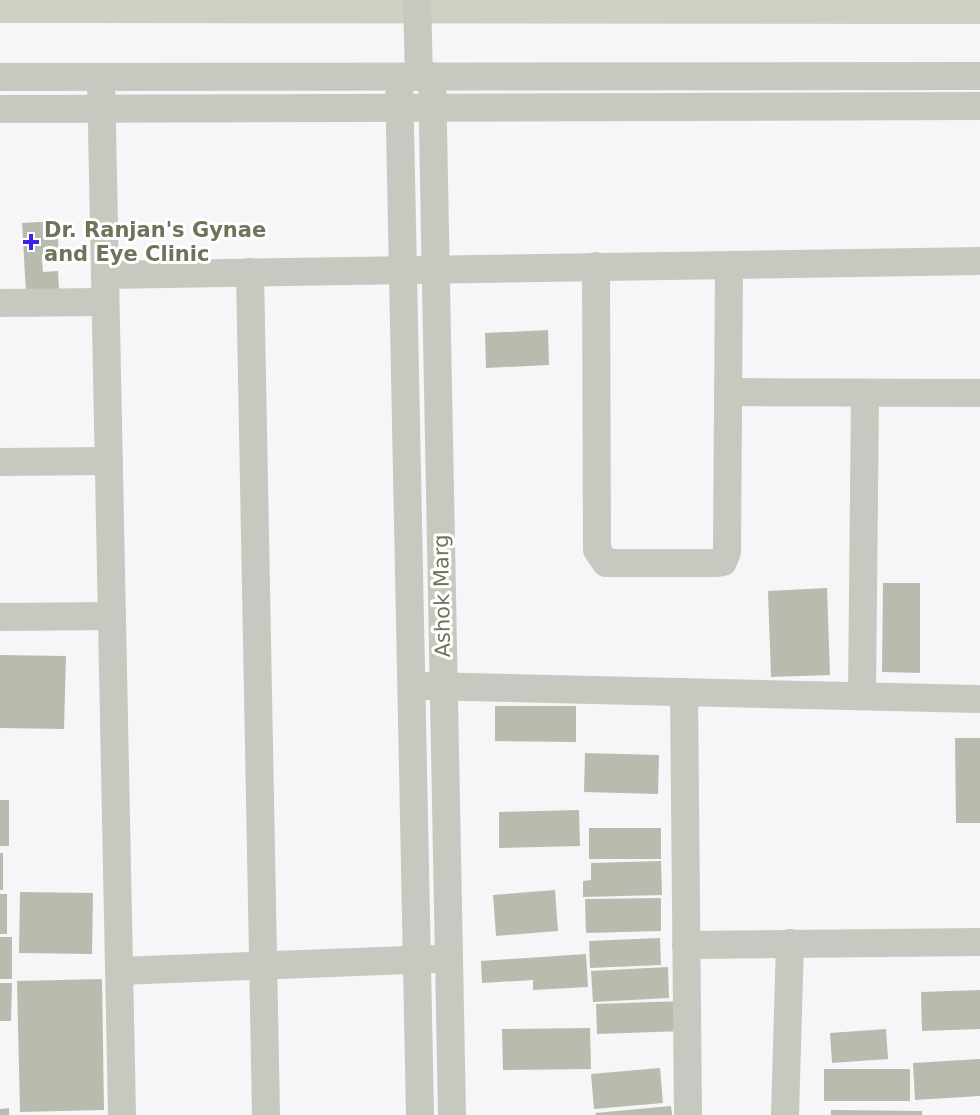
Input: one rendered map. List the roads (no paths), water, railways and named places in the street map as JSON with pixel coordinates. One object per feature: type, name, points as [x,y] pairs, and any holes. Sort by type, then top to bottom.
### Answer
[{"type":"street","points":[[417,0],[417,76]]},
{"type":"street","name":"Ashok Marg","points":[[417,76],[400,108],[420,1115]]},
{"type":"street","name":"Ashok Marg","points":[[417,76],[433,108],[452,1115]]},
{"type":"street","points":[[0,77],[980,76]]},
{"type":"street","points":[[101,77],[122,1115]]},
{"type":"street","points":[[0,110],[980,106]]},
{"type":"street","points":[[0,303],[250,272],[980,261]]},
{"type":"street","points":[[596,266],[597,550],[606,563],[717,563],[726,558],[729,265]]},
{"type":"street","points":[[250,272],[266,1115]]},
{"type":"street","points":[[729,392],[980,393]]},
{"type":"street","points":[[862,696],[865,393]]},
{"type":"street","points":[[0,462],[109,461]]},
{"type":"street","points":[[0,617],[112,616]]},
{"type":"street","points":[[411,686],[977,699]]},
{"type":"street","points":[[684,692],[688,1115]]},
{"type":"street","points":[[686,945],[980,942]]},
{"type":"street","points":[[785,1115],[790,944]]},
{"type":"street","points":[[119,971],[417,958],[448,959]]},
{"type":"waterway","points":[[0,11],[980,12]]},
{"type":"place","name":"Dr. Ranjan's Gynae and Eye Clinic","points":[[31,242]]}]
